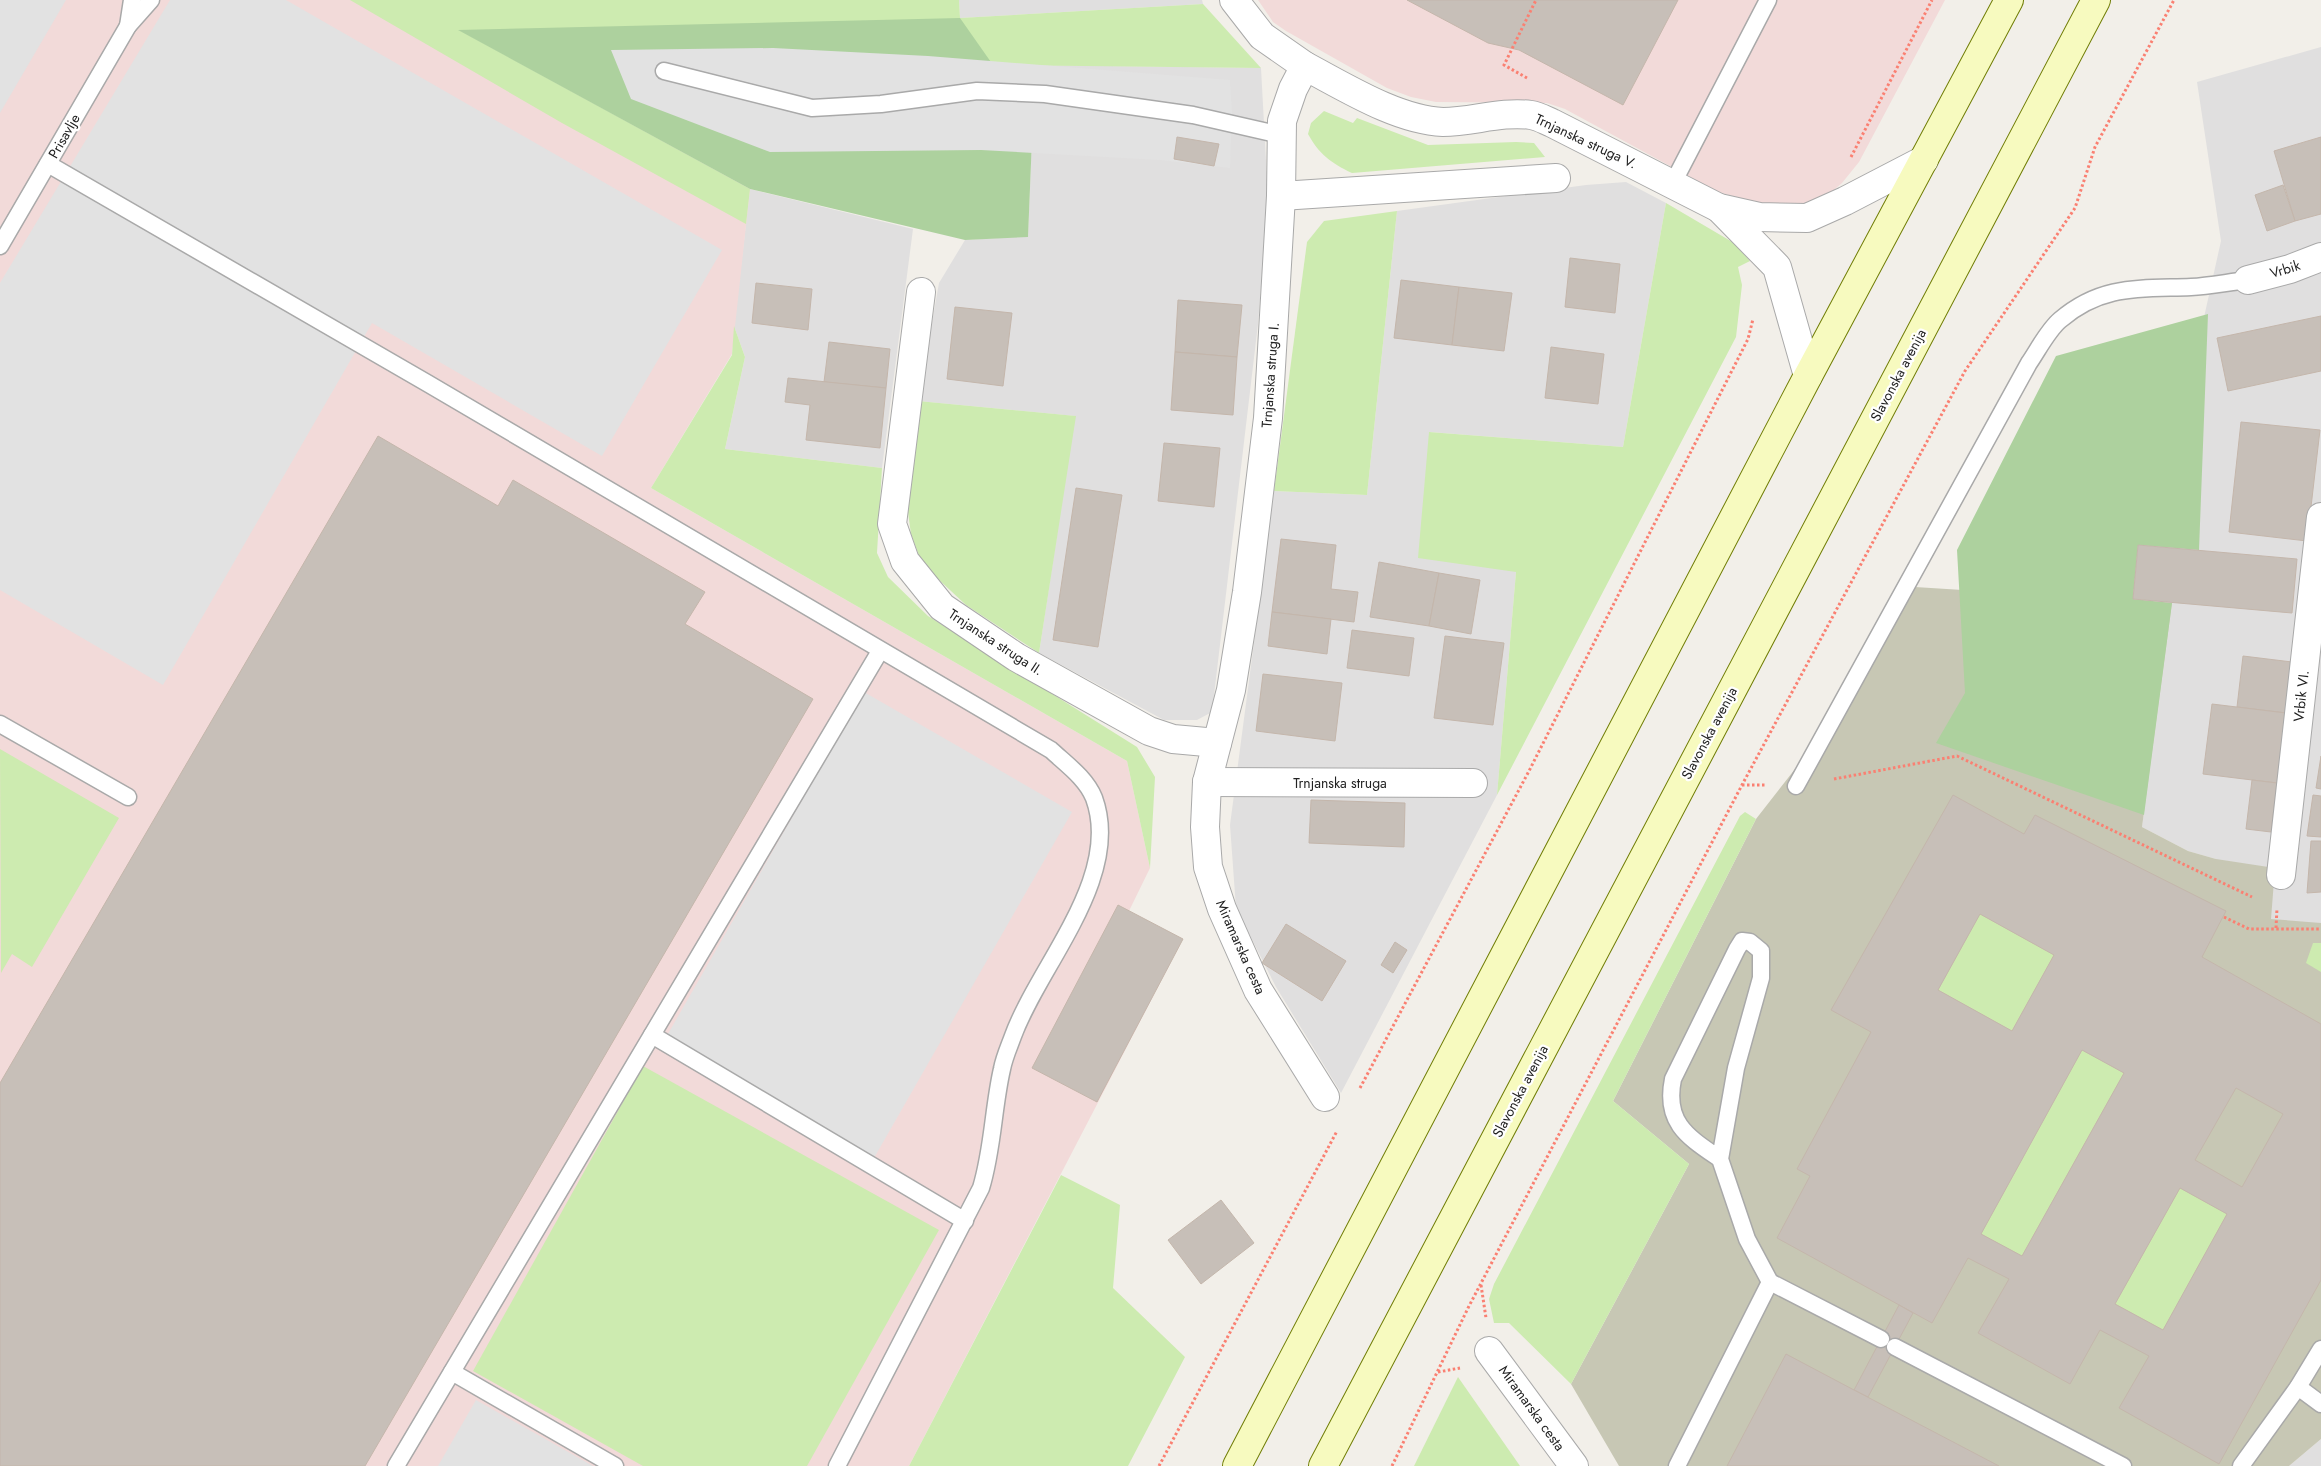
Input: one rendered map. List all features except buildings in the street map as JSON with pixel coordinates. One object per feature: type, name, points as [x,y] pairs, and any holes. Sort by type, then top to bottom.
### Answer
[{"type":"main road","points":[[1237,1466],[1808,376],[2009,0]]},
{"type":"main road","name":"Slavonska avenija","points":[[1323,1466],[2096,0]]},
{"type":"street","points":[[1234,0],[1262,36],[1305,66]]},
{"type":"street","name":"Trnjanska struga I.","points":[[1207,782],[1231,690],[1248,592],[1264,456],[1268,418],[1281,196],[1282,121],[1293,89],[1305,66]]},
{"type":"street","name":"Trnjanska struga V.","points":[[1305,66],[1383,106],[1441,122],[1464,121],[1511,114],[1532,115],[1673,183],[1719,208]]},
{"type":"street","points":[[1719,208],[1759,217],[1807,218],[1846,201],[1924,160]]},
{"type":"street","points":[[1281,196],[1556,178]]},
{"type":"street","points":[[1719,208],[1777,267],[1808,376]]},
{"type":"street","name":"Vrbik","points":[[2248,280],[2290,269],[2321,257]]},
{"type":"street","name":"Trnjanska struga II.","points":[[921,292],[892,524],[905,561],[942,607],[1016,657],[1149,731],[1173,739],[1217,743]]},
{"type":"street","name":"Vrbik VI.","points":[[2281,875],[2321,517]]},
{"type":"street","name":"Trnjanska struga","points":[[1207,782],[1474,783]]},
{"type":"street","name":"Miramarska cesta","points":[[1207,782],[1205,827],[1208,867],[1222,909],[1258,990],[1325,1097]]},
{"type":"street","name":"Miramarska cesta","points":[[1489,1351],[1574,1466]]},
{"type":"lane","name":"Prisavlje","points":[[128,26],[132,0]]},
{"type":"lane","name":"Prisavlje","points":[[0,246],[128,26],[151,0]]},
{"type":"lane","points":[[1673,183],[1768,0]]},
{"type":"lane","points":[[664,71],[812,108],[881,104],[977,91],[1045,94],[1193,116],[1281,135]]},
{"type":"lane","points":[[48,164],[427,383],[1051,750],[1076,772],[1093,796],[1101,825],[1098,857],[1089,889],[1014,1033],[1002,1068],[989,1161],[981,1188],[966,1221],[837,1466]]},
{"type":"lane","points":[[1796,786],[2029,363],[2059,321],[2082,304],[2107,293],[2144,287],[2192,287],[2248,280]]},
{"type":"lane","points":[[396,1466],[880,651]]},
{"type":"lane","points":[[0,724],[128,797]]},
{"type":"lane","points":[[1720,1159],[1687,1136],[1673,1115],[1670,1096],[1673,1079],[1742,941],[1750,942],[1761,952],[1761,978],[1736,1068],[1720,1159],[1747,1239],[1770,1282],[2123,1466]]},
{"type":"lane","points":[[652,1035],[966,1221]]},
{"type":"lane","points":[[1677,1466],[1770,1282]]},
{"type":"lane","points":[[2241,1466],[2298,1387],[2321,1349]]},
{"type":"lane","points":[[452,1372],[615,1466]]},
{"type":"lane","points":[[2298,1387],[2321,1404]]},
{"type":"path","points":[[1845,165],[1932,0]]},
{"type":"path","points":[[1392,1466],[1468,1308],[1756,758],[1965,371],[2075,208],[2095,147],[2174,0]]},
{"type":"path","points":[[1360,1089],[1529,771],[1748,340]]},
{"type":"path","points":[[1796,786],[1957,756],[2259,900]]},
{"type":"path","points":[[2268,904],[2277,909]]},
{"type":"path","points":[[2224,916],[2249,929],[2321,928]]},
{"type":"path","points":[[1159,1466],[1341,1123]]},
{"type":"shaded area","points":[[0,0],[403,0],[750,189],[732,354],[651,488],[1127,761],[1150,868],[1129,911],[1183,939],[909,1466],[0,1466]]},
{"type":"shaded area","points":[[0,0],[66,0],[0,113]]},
{"type":"shaded area","points":[[170,0],[286,0],[722,250],[602,456],[372,323],[163,685],[0,590],[0,283]]},
{"type":"shaded area","points":[[959,0],[1202,0],[1203,4],[960,18]]},
{"type":"shaded area","points":[[1258,0],[1945,0],[1859,162],[1842,183],[1829,194],[1814,202],[1791,207],[1769,206],[1718,192],[1565,109],[1547,103],[1436,102],[1411,97],[1387,88],[1286,31],[1273,22]]},
{"type":"shaded area","points":[[2321,47],[2321,923],[2303,923],[2270,919],[2216,859],[2188,851],[2142,827],[2172,603],[2133,599],[2138,545],[2186,398],[2221,241],[2197,82]]},
{"type":"shaded area","points":[[773,48],[928,56],[1230,80],[1232,110],[1230,168],[1160,160],[981,150],[770,152],[631,99],[611,50]]},
{"type":"shaded area","points":[[1035,65],[1261,68],[1268,198],[1258,324],[1212,712],[1197,720],[1164,720],[1039,653],[1075,416],[918,401],[939,283],[965,240],[1028,236]]},
{"type":"shaded area","points":[[1626,182],[1666,203],[1623,447],[1430,432],[1516,572],[1497,795],[1341,1093],[1276,987],[1236,908],[1230,825],[1274,491],[1367,495],[1397,211],[1586,185]]},
{"type":"shaded area","points":[[750,189],[913,229],[882,468],[725,449],[745,357],[734,326]]},
{"type":"shaded area","points":[[1915,587],[2172,603],[2142,827],[2188,851],[2216,859],[2275,868],[2271,919],[2321,923],[2321,1439],[2289,1466],[1619,1466],[1571,1384],[1689,1164],[1613,1101],[1756,819],[1806,755]]},
{"type":"shaded area","points":[[864,692],[1072,812],[870,1165],[661,1046]]},
{"type":"shaded area","points":[[476,1400],[593,1466],[438,1466]]},
{"type":"shaded area","points":[[2321,1439],[2321,1466],[2289,1466]]},
{"type":"green space","points":[[350,0],[959,0],[960,18],[1203,4],[1261,68],[993,65],[459,30],[750,189],[746,224],[562,123]]},
{"type":"green space","points":[[960,18],[993,65],[1035,65],[1028,237],[965,240],[750,189],[458,30]]},
{"type":"green space","points":[[1324,111],[1353,123],[1357,118],[1428,145],[1534,143],[1545,157],[1352,173],[1326,157],[1308,134],[1311,123]]},
{"type":"green space","points":[[1666,203],[1734,243],[1750,261],[1738,267],[1742,285],[1736,337],[1497,795],[1516,572],[1418,558],[1429,432],[1623,447]]},
{"type":"green space","points":[[1397,211],[1367,495],[1274,491],[1307,242],[1324,221]]},
{"type":"green space","points":[[2208,314],[2199,550],[2138,545],[2133,599],[2172,603],[2144,815],[1936,743],[1965,693],[1957,550],[2056,356]]},
{"type":"green space","points":[[734,326],[745,357],[725,449],[882,468],[877,553],[888,577],[928,616],[1137,747],[1155,777],[1150,868],[1127,761],[651,488],[732,355]]},
{"type":"green space","points":[[918,401],[1076,416],[1039,653],[966,605],[922,564],[911,534],[906,498]]},
{"type":"green space","points":[[0,749],[119,818],[32,967],[12,954],[1,973]]},
{"type":"green space","points":[[1745,812],[1756,819],[1613,1101],[1689,1164],[1571,1384],[1509,1323],[1494,1323],[1489,1299],[1494,1284],[1740,816]]},
{"type":"green space","points":[[1980,914],[2054,955],[2012,1031],[1938,990]]},
{"type":"green space","points":[[2313,943],[2321,943],[2321,972],[2306,963]]},
{"type":"green space","points":[[2082,1050],[2124,1073],[2022,1256],[1981,1234]]},
{"type":"green space","points":[[643,1066],[939,1230],[807,1466],[643,1466],[473,1371]]},
{"type":"green space","points":[[1061,1175],[1120,1205],[1113,1288],[1185,1357],[1128,1466],[909,1466]]},
{"type":"green space","points":[[2180,1188],[2227,1214],[2163,1330],[2115,1304]]},
{"type":"green space","points":[[1458,1377],[1520,1466],[1414,1466]]}]
